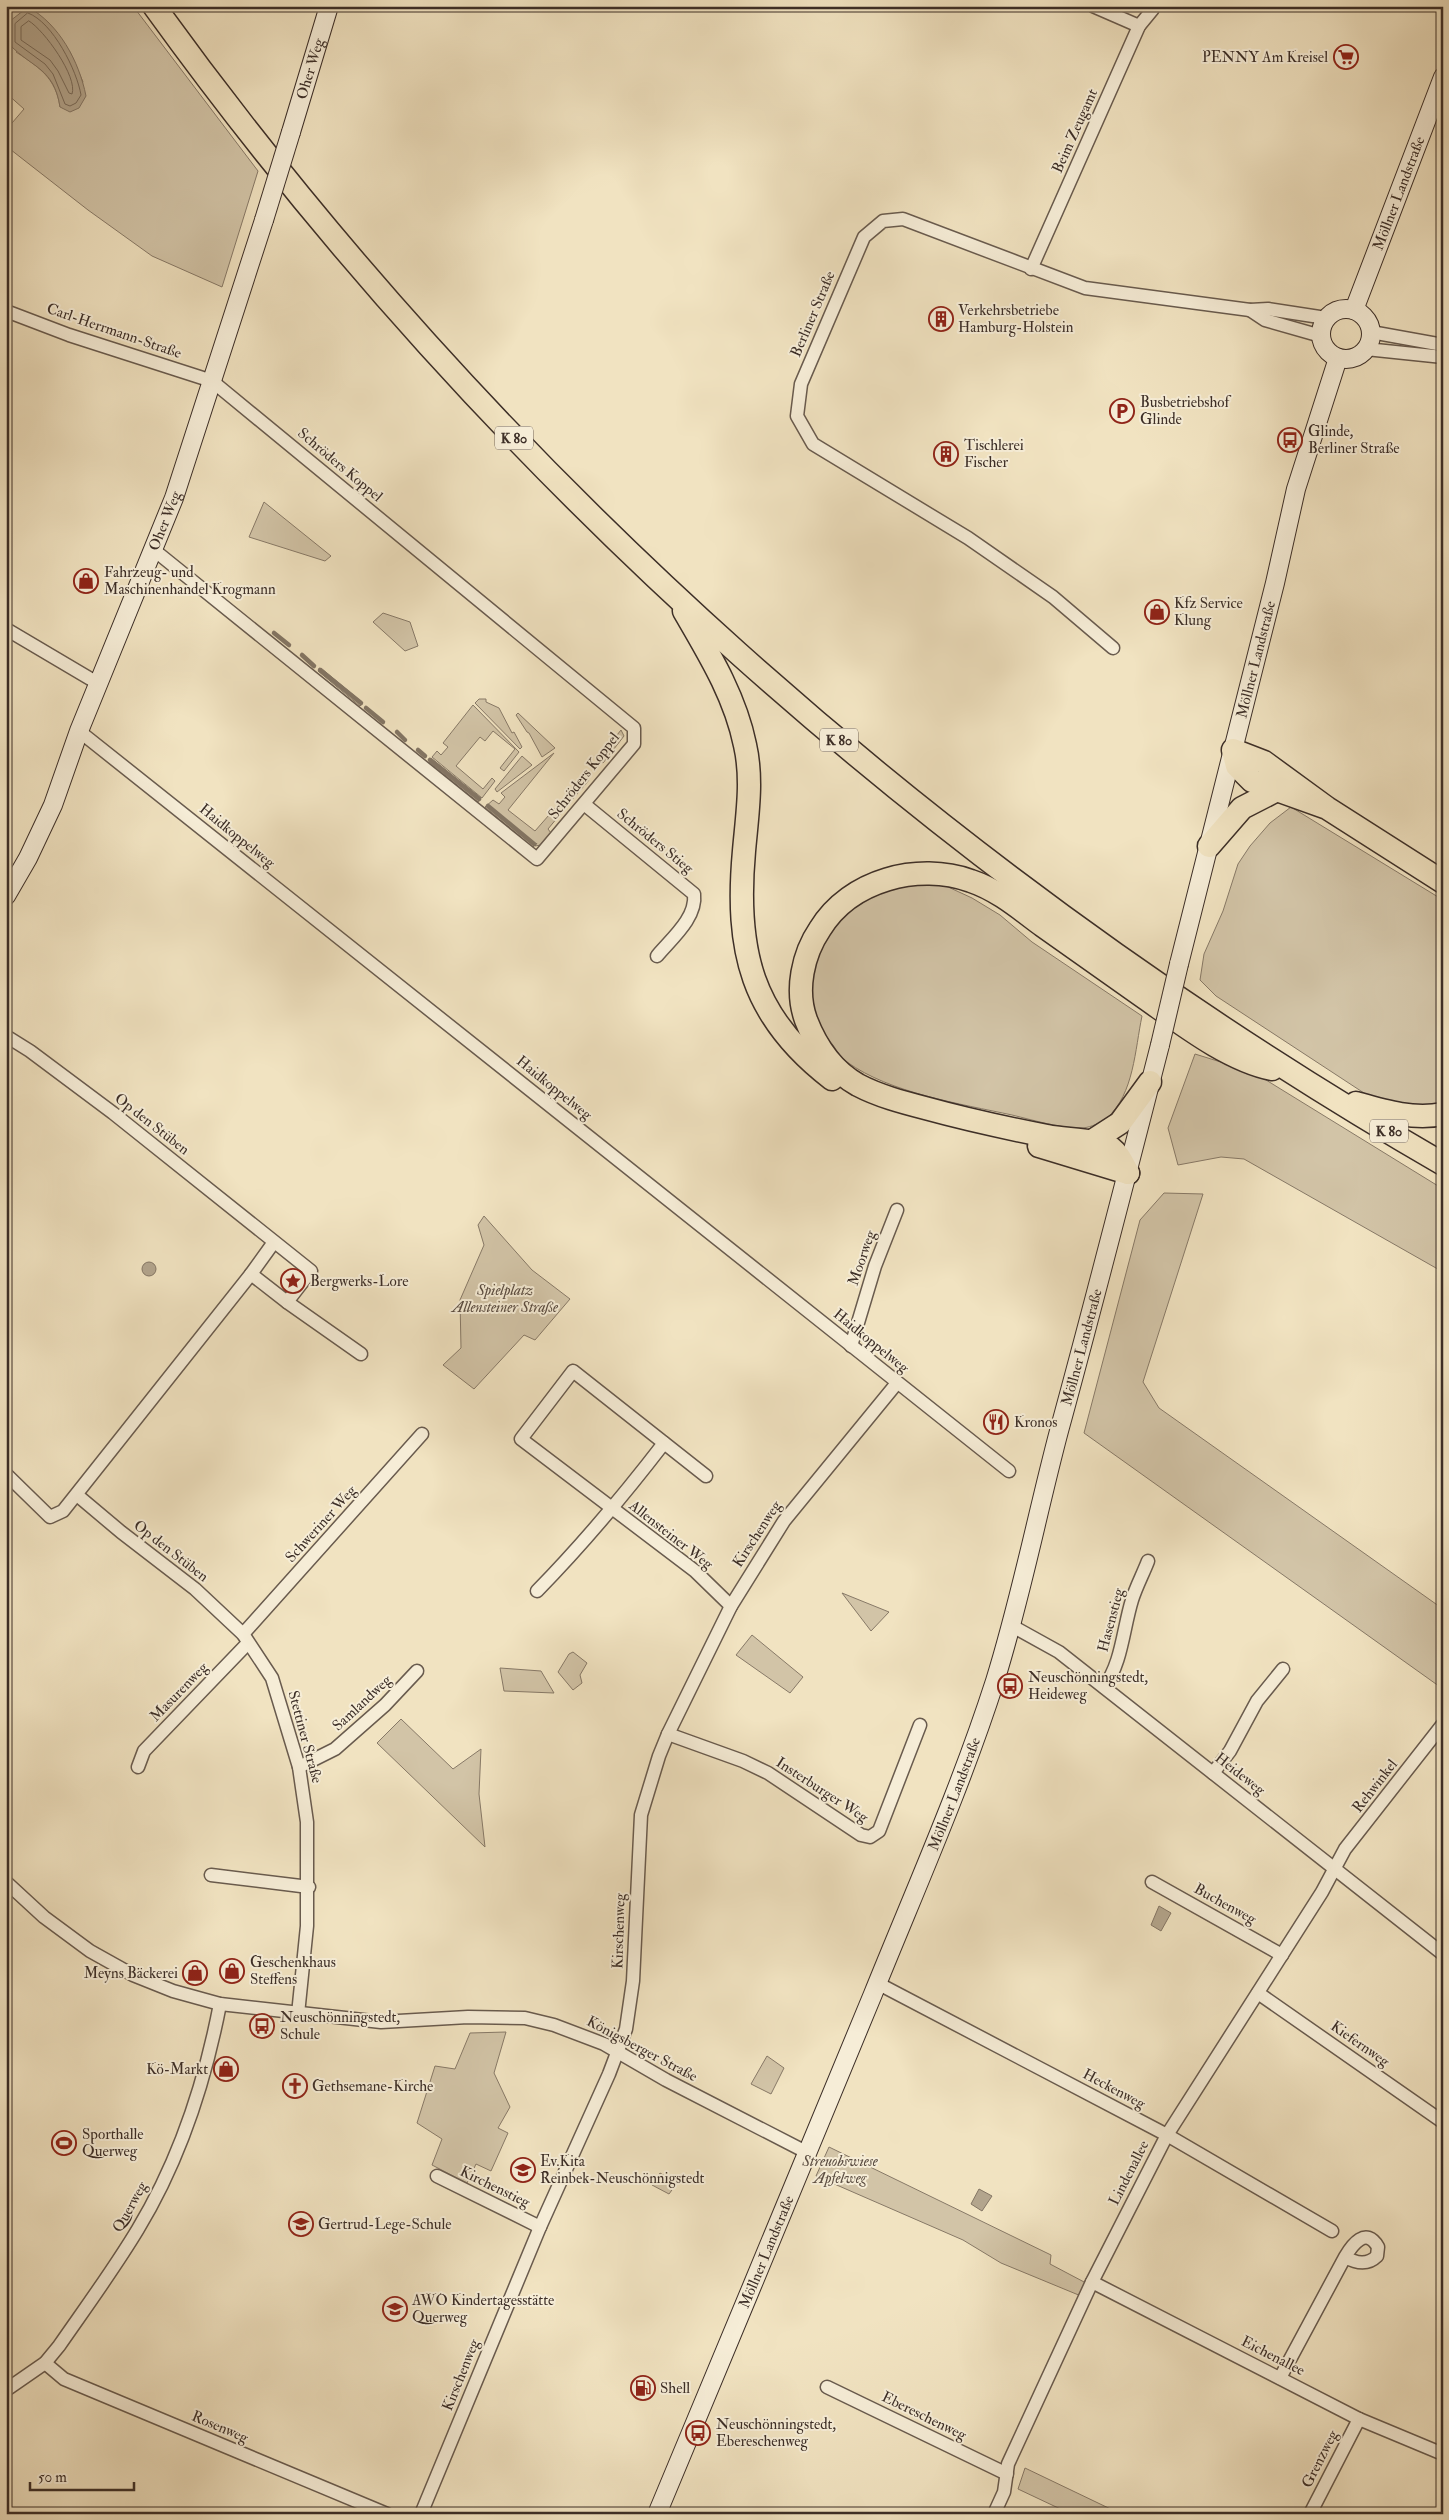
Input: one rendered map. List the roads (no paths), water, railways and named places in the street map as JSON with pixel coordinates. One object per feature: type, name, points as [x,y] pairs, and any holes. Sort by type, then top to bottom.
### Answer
[{"type":"highway","name":"K 80","points":[[154,6],[267,155],[412,327],[534,459],[674,593],[839,740],[954,833],[1128,962],[1211,1020],[1443,1164]]},
{"type":"highway","points":[[674,593],[729,693],[746,747],[749,785],[740,888],[743,937],[746,956],[762,998],[784,1035],[834,1081],[884,1105],[1016,1139],[1128,1173]]},
{"type":"highway","points":[[1233,750],[1237,766],[1245,776],[1258,785],[1327,808]]},
{"type":"highway","points":[[1233,750],[1264,762],[1327,808],[1443,882]]},
{"type":"highway","points":[[1209,846],[1242,808],[1275,791]]},
{"type":"highway","points":[[1128,1173],[1122,1161],[1109,1147],[958,1117],[896,1100],[857,1084],[843,1073],[819,1048],[804,1013],[802,994],[805,958],[821,927],[832,912],[847,898],[863,888],[894,878],[931,874],[971,880],[1008,900],[1210,1042],[1262,1067],[1297,1074]]},
{"type":"highway","points":[[1089,1143],[1120,1123],[1150,1082]]},
{"type":"highway","points":[[1335,1098],[1403,1115],[1426,1116],[1443,1114]]},
{"type":"main road","name":"Oher Weg","points":[[6,896],[28,858],[47,819],[80,731],[174,498],[264,220],[329,6]]},
{"type":"main road","name":"Möllner Landstraße","points":[[1354,310],[1443,77]]},
{"type":"main road","points":[[1339,310],[1354,310],[1366,319],[1368,340],[1354,358],[1338,358],[1326,350],[1321,336],[1326,318],[1339,310]]},
{"type":"main road","name":"Möllner Landstraße","points":[[657,2514],[808,2153],[964,1766],[1012,1626],[1059,1432],[1081,1355],[1160,1045],[1296,489],[1338,358]]},
{"type":"street","points":[[1092,6],[1139,26]]},
{"type":"street","name":"Beim Zeugamt","points":[[1031,269],[1139,26],[1153,9]]},
{"type":"street","name":"Berliner Straße","points":[[1113,648],[1053,597],[968,538],[813,444],[797,416],[801,384],[864,237],[882,222],[903,219],[1085,288],[1250,310],[1268,309],[1326,318]]},
{"type":"street","name":"Berliner Straße","points":[[1250,310],[1265,320],[1321,336]]},
{"type":"street","name":"Carl-Herrmann-Straße","points":[[6,311],[69,335],[212,381]]},
{"type":"street","points":[[1368,340],[1443,345]]},
{"type":"street","points":[[1368,340],[1443,357]]},
{"type":"street","name":"Schröders Koppel","points":[[154,550],[537,859],[634,744],[634,728],[212,381]]},
{"type":"street","points":[[6,629],[99,684]]},
{"type":"street","name":"Haidkoppelweg","points":[[80,731],[1009,1471]]},
{"type":"street","name":"Schröders Stieg","points":[[584,804],[694,894],[695,903],[691,915],[657,956]]},
{"type":"street","name":"Op den Stüben","points":[[6,1036],[30,1051],[113,1114],[311,1271],[287,1302]]},
{"type":"street","name":"Moorweg","points":[[851,1346],[875,1266],[897,1210]]},
{"type":"street","points":[[6,1474],[50,1517],[62,1511],[77,1495],[251,1274],[274,1242]]},
{"type":"street","points":[[251,1274],[361,1354]]},
{"type":"street","name":"Allensteiner Weg","points":[[706,1476],[573,1371],[521,1439],[695,1571],[731,1606]]},
{"type":"street","name":"Kirschenweg","points":[[421,2514],[540,2227],[618,2052],[626,2029],[633,1981],[641,1815],[659,1756],[668,1734],[731,1606],[784,1521],[897,1383]]},
{"type":"street","name":"Schweriner Weg","points":[[246,1639],[422,1434]]},
{"type":"street","name":"Allensteiner Weg","points":[[537,1591],[578,1550],[613,1510],[664,1443]]},
{"type":"street","name":"Op den Stüben","points":[[77,1495],[120,1532],[195,1589],[246,1639]]},
{"type":"street","name":"Hasenstieg","points":[[1104,1687],[1111,1677],[1117,1662],[1132,1598],[1148,1561]]},
{"type":"street","name":"Heideweg","points":[[1012,1626],[1059,1652],[1443,1954]]},
{"type":"street","name":"Masurenweg","points":[[138,1766],[144,1751],[246,1639]]},
{"type":"street","name":"Stettiner Straße","points":[[246,1639],[272,1678],[299,1767],[307,1822],[308,1926],[298,2014]]},
{"type":"street","points":[[1213,1773],[1230,1751],[1257,1701],[1283,1669]]},
{"type":"street","name":"Samlandweg","points":[[299,1767],[335,1749],[385,1706],[417,1672]]},
{"type":"street","name":"Insterburger Weg","points":[[668,1734],[743,1761],[768,1773],[861,1835],[870,1837],[879,1831],[920,1724]]},
{"type":"street","name":"Rehwinkel","points":[[1334,1868],[1345,1850],[1443,1724]]},
{"type":"street","name":"Lindenallee","points":[[994,2514],[1004,2492],[1008,2464],[1092,2282],[1167,2135],[1322,1892],[1334,1868]]},
{"type":"street","points":[[211,1875],[309,1886]]},
{"type":"street","name":"Königsberger Straße","points":[[6,1882],[44,1917],[90,1951],[133,1975],[173,1991],[220,2004],[381,2022],[468,2017],[526,2018],[554,2024],[588,2036],[666,2080],[808,2153]]},
{"type":"street","name":"Buchenweg","points":[[1152,1882],[1282,1955]]},
{"type":"street","name":"Heckenweg","points":[[877,1983],[1167,2135],[1332,2231]]},
{"type":"street","name":"Kiefernweg","points":[[1258,1993],[1443,2122]]},
{"type":"street","name":"Querweg","points":[[6,2390],[45,2363],[59,2346],[139,2228],[168,2170],[189,2118],[213,2041],[220,2004]]},
{"type":"street","name":"Kirchenstieg","points":[[437,2176],[540,2227]]},
{"type":"street","points":[[1280,2378],[1345,2257]]},
{"type":"street","name":"Eichenallee","points":[[1092,2282],[1359,2419],[1443,2454]]},
{"type":"street","name":"Rosenweg","points":[[45,2363],[64,2379],[388,2514]]},
{"type":"street","name":"Ebereschenweg","points":[[828,2387],[1007,2474]]},
{"type":"street","name":"Grenzweg","points":[[1310,2514],[1359,2419]]},
{"type":"water","points":[[28,7],[39,14],[58,33],[73,57],[86,96],[79,108],[70,112],[60,107],[53,84],[47,76],[10,45],[10,21]]},
{"type":"water","points":[[146,1262],[152,1262],[156,1269],[152,1276],[146,1276],[142,1272],[142,1266]]},
{"type":"water","points":[[1159,1906],[1171,1913],[1161,1931],[1151,1925]]},
{"type":"water","points":[[979,2189],[992,2196],[982,2211],[971,2204]]},
{"type":"waterway","points":[[274,633],[289,645]]},
{"type":"waterway","points":[[302,655],[314,666]]},
{"type":"waterway","points":[[320,670],[361,703]]},
{"type":"waterway","points":[[366,708],[383,722]]},
{"type":"waterway","points":[[397,732],[405,740]]},
{"type":"waterway","points":[[418,750],[425,756]]},
{"type":"waterway","points":[[430,760],[479,799]]},
{"type":"waterway","points":[[488,806],[534,844]]},
{"type":"place","name":"PENNY Am Kreisel","points":[[1346,57]]},
{"type":"place","name":"Verkehrsbetriebe Hamburg-Holstein","points":[[941,319]]},
{"type":"place","name":"Busbetriebshof Glinde","points":[[1122,411]]},
{"type":"place","name":"Glinde, Berliner Straße","points":[[1290,440]]},
{"type":"place","name":"Tischlerei Fischer","points":[[946,454]]},
{"type":"place","name":"Fahrzeug- und Maschinenhandel Krogmann","points":[[86,581]]},
{"type":"place","name":"Kfz Service Klung","points":[[1157,612]]},
{"type":"place","name":"Bergwerks-Lore","points":[[293,1281]]},
{"type":"place","name":"Kronos","points":[[996,1422]]},
{"type":"place","name":"Neuschönningstedt, Heideweg","points":[[1010,1686]]},
{"type":"place","name":"Geschenkhaus Steffens","points":[[232,1971]]},
{"type":"place","name":"Meyns Bäckerei","points":[[195,1973]]},
{"type":"place","name":"Neuschönningstedt, Schule","points":[[262,2026]]},
{"type":"place","name":"Kö-Markt","points":[[226,2069]]},
{"type":"place","name":"Gethsemane-Kirche","points":[[295,2086]]},
{"type":"place","name":"Sporthalle Querweg","points":[[64,2143]]},
{"type":"place","name":"Ev.Kita Reinbek-Neuschönnigstedt","points":[[523,2170]]},
{"type":"place","name":"Gertrud-Lege-Schule","points":[[301,2224]]},
{"type":"place","name":"AWO Kindertagesstätte Querweg","points":[[395,2309]]},
{"type":"place","name":"Shell","points":[[643,2388]]},
{"type":"place","name":"Neuschönningstedt, Ebereschenweg","points":[[698,2433]]},
{"type":"park label","name":"Spielplatz Allensteiner Straße","points":[[505,1298]]},
{"type":"park label","name":"Streuobswiese Apfelweg","points":[[840,2170]]}]
